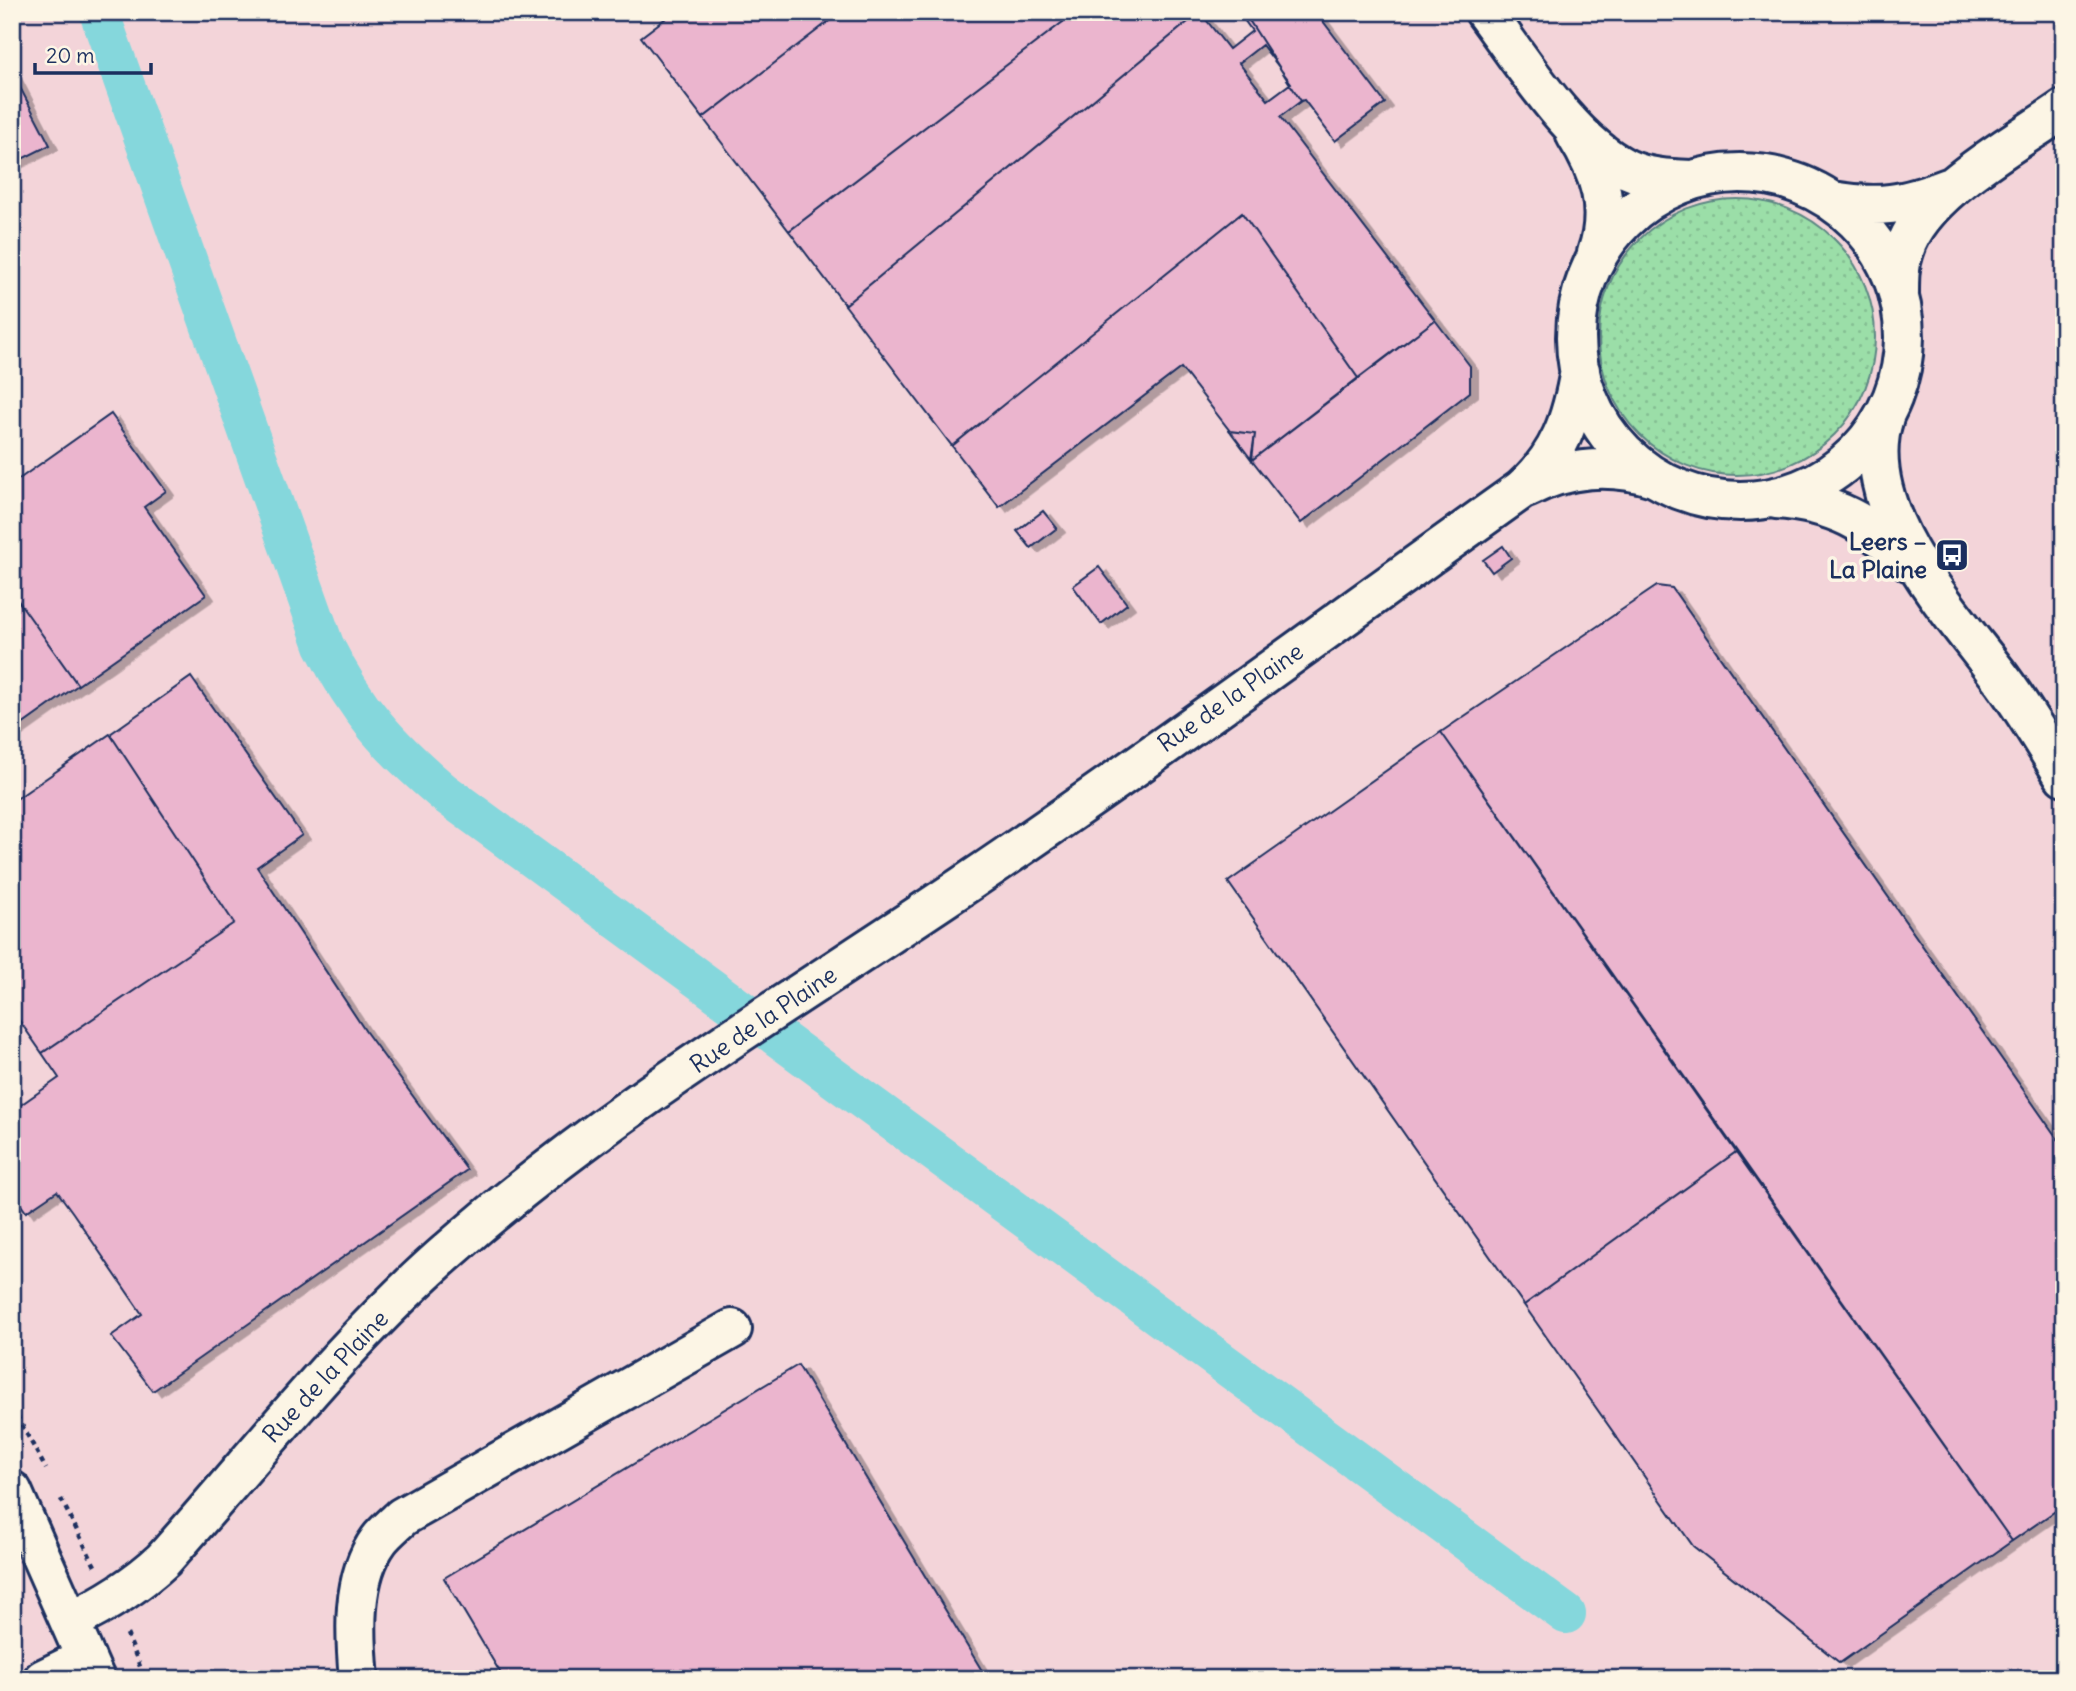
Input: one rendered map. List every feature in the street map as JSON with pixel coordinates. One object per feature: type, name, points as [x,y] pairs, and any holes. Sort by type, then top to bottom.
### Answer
[{"type":"street","points":[[1485,12],[1556,104],[1586,138],[1626,168],[1652,177],[1691,180]]},
{"type":"street","points":[[1556,104],[1594,168],[1604,197],[1604,234],[1583,290],[1577,344],[1580,370],[1600,422],[1617,444],[1660,479],[1711,498],[1738,501],[1809,501],[1843,513],[1894,547],[1924,575]]},
{"type":"street","points":[[1899,293],[1904,248],[1915,228],[1954,186],[2064,109]]},
{"type":"street","points":[[1593,265],[1624,222],[1655,197],[1691,180],[1714,174],[1764,174],[1811,188],[1832,201],[1867,232],[1891,272],[1899,293],[1903,318],[1901,368],[1885,415],[1878,456],[1882,486],[1901,534],[1924,575],[2013,695],[2064,776]]},
{"type":"street","points":[[1832,201],[1866,207],[1891,206],[1954,186]]},
{"type":"street","name":"Rue de la Plaine","points":[[70,1621],[112,1599],[144,1578],[163,1560],[281,1420],[336,1360],[425,1271],[537,1177],[664,1085],[976,877],[1537,477],[1557,451],[1575,403],[1580,370]]},
{"type":"street","points":[[1767,499],[1802,488],[1835,471],[1863,445],[1885,415]]},
{"type":"street","name":"Rue de la Plaine","points":[[1521,490],[1549,477],[1595,468],[1623,470],[1660,479]]},
{"type":"street","points":[[359,1679],[356,1633],[358,1598],[366,1568],[378,1541],[402,1517],[732,1329]]},
{"type":"street","points":[[12,1491],[91,1668],[43,1679]]},
{"type":"path","points":[[12,1407],[48,1472]]},
{"type":"path","points":[[59,1495],[112,1599],[145,1679]]},
{"type":"shaded area","points":[[12,12],[2064,12],[2064,1679],[12,1679]]},
{"type":"green space","points":[[1737,199],[1764,202],[1790,210],[1813,223],[1834,240],[1851,261],[1864,284],[1872,310],[1875,337],[1872,364],[1864,390],[1851,413],[1834,434],[1813,451],[1790,464],[1764,472],[1737,475],[1710,472],[1684,464],[1661,451],[1640,434],[1623,413],[1610,390],[1602,364],[1599,337],[1602,310],[1610,284],[1623,261],[1640,240],[1661,223],[1684,210],[1710,202]]},
{"type":"building","points":[[674,12],[841,12],[703,118],[641,37]]},
{"type":"building","points":[[841,12],[1076,12],[789,231],[703,118]]},
{"type":"building","points":[[1076,12],[1200,12],[845,305],[789,231]]},
{"type":"building","points":[[1200,12],[1229,49],[1252,31],[1242,17],[1245,14],[1281,70],[1262,45],[1239,63],[1268,100],[1290,84],[1301,101],[1280,117],[1435,320],[1358,378],[1242,213],[952,446],[845,305]]},
{"type":"building","points":[[1316,12],[1385,103],[1335,141],[1304,100],[1301,101],[1245,14]]},
{"type":"building","points":[[12,72],[50,145],[12,164]]},
{"type":"building","points":[[1242,213],[1358,378],[1252,460],[1255,434],[1230,431],[1181,368],[999,507],[952,446]]},
{"type":"building","points":[[1435,320],[1470,366],[1470,392],[1301,523],[1252,460]]},
{"type":"building","points":[[111,414],[166,491],[144,507],[206,595],[78,685],[12,592],[12,484]]},
{"type":"building","points":[[1230,431],[1255,434],[1251,459]]},
{"type":"building","points":[[1043,511],[1057,528],[1031,548],[1017,531]]},
{"type":"building","points":[[1503,546],[1511,558],[1492,572],[1483,560]]},
{"type":"building","points":[[1099,567],[1127,604],[1101,624],[1073,586]]},
{"type":"building","points":[[1657,586],[1672,588],[2064,1148],[2064,1505],[2012,1541],[1441,732]]},
{"type":"building","points":[[12,592],[78,685],[12,732]]},
{"type":"building","points":[[191,677],[302,835],[257,867],[366,1032],[467,1170],[153,1391],[111,1336],[142,1314],[73,1213],[57,1191],[26,1212],[12,1192],[12,1111],[59,1078],[42,1053],[234,923],[110,734]]},
{"type":"building","points":[[1441,732],[1736,1152],[1524,1305],[1228,882]]},
{"type":"building","points":[[110,734],[234,923],[42,1053],[12,1010],[12,802]]},
{"type":"building","points":[[1736,1152],[2012,1541],[1840,1663],[1693,1546],[1524,1305]]},
{"type":"building","points":[[798,1365],[987,1679],[504,1679],[444,1578]]},
{"type":"waterway","points":[[99,12],[324,645],[348,689],[375,726],[443,792],[1566,1614]]},
{"type":"place","name":"Leers – La Plaine","points":[[1952,555]]}]
